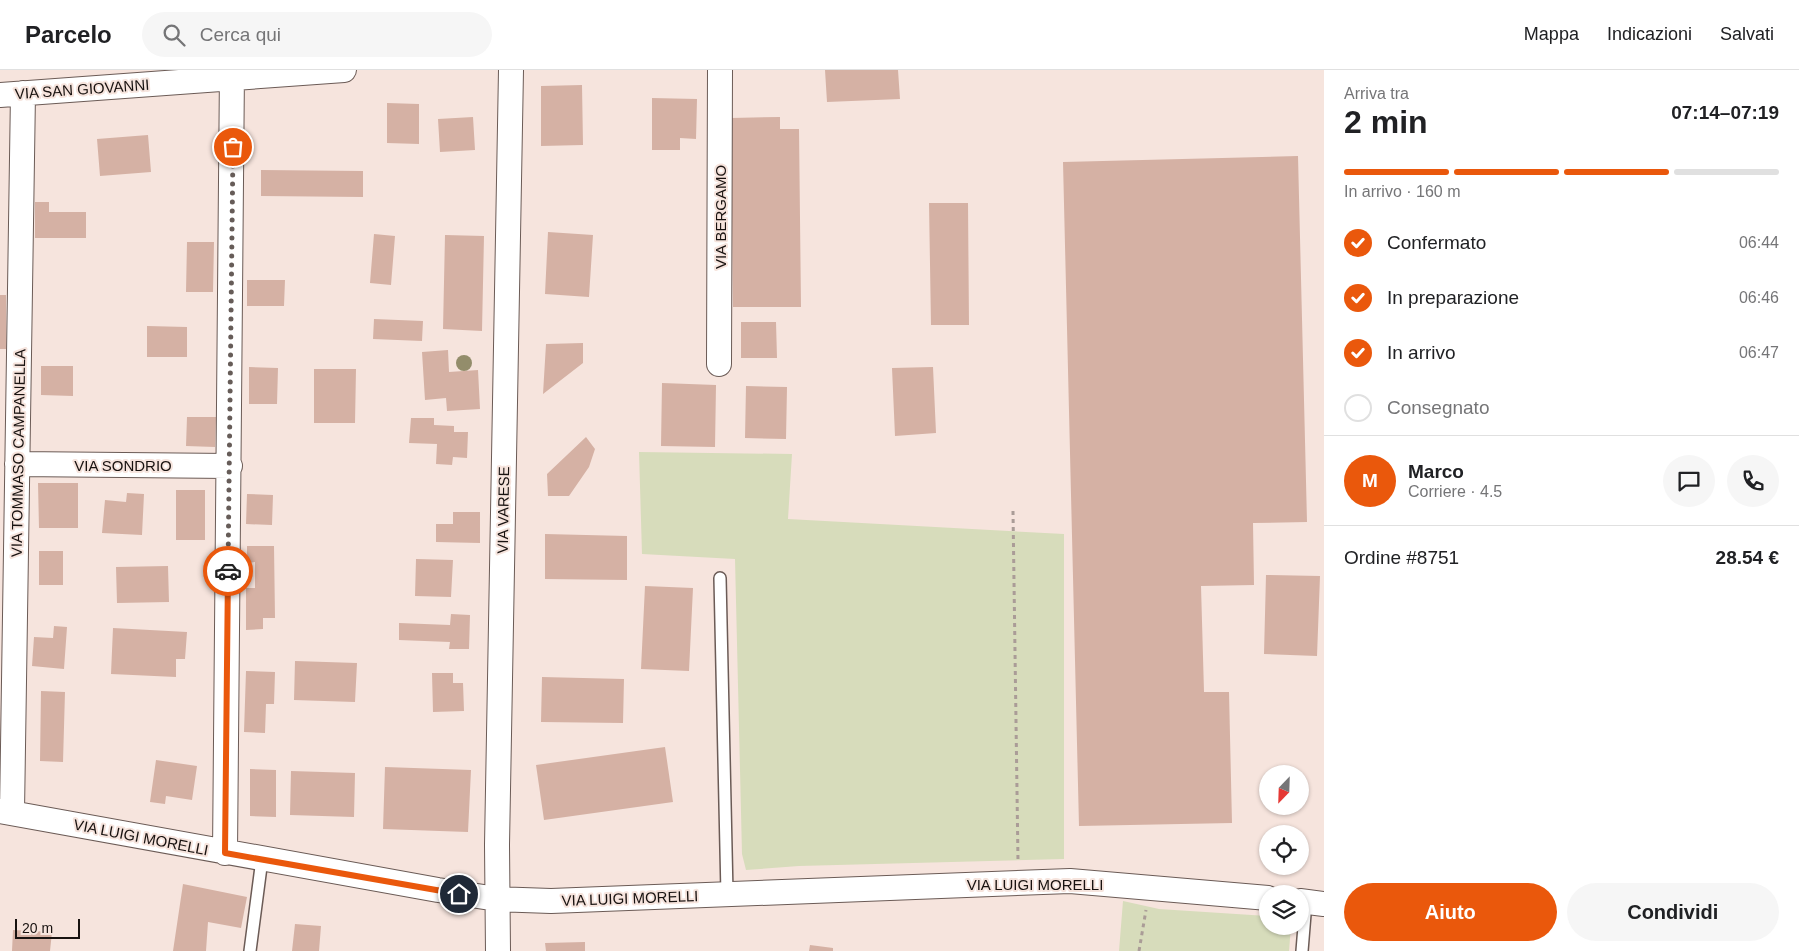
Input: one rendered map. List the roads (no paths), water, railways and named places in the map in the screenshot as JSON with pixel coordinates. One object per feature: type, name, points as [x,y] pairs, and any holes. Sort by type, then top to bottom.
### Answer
[{"type":"street","name":"VIA SAN GIOVANNI","points":[[0,95],[184,76],[344,70]]},
{"type":"street","name":"VIA VARESE","points":[[498,951],[497,899],[511,70]]},
{"type":"street","name":"VIA BERGAMO","points":[[720,70],[720,364]]},
{"type":"street","points":[[225,853],[233,74]]},
{"type":"street","name":"VIA TOMMASO CAMPANELLA","points":[[6,811],[17,464],[23,93]]},
{"type":"street","name":"VIA SONDRIO","points":[[17,464],[230,466]]},
{"type":"street","name":"VIA LUIGI MORELLI","points":[[6,811],[225,853],[497,899],[551,901],[1070,880],[1259,897]]},
{"type":"lane","points":[[720,578],[727,894]]},
{"type":"lane","points":[[250,951],[262,859]]},
{"type":"lane","points":[[1302,951],[1310,903]]}]
